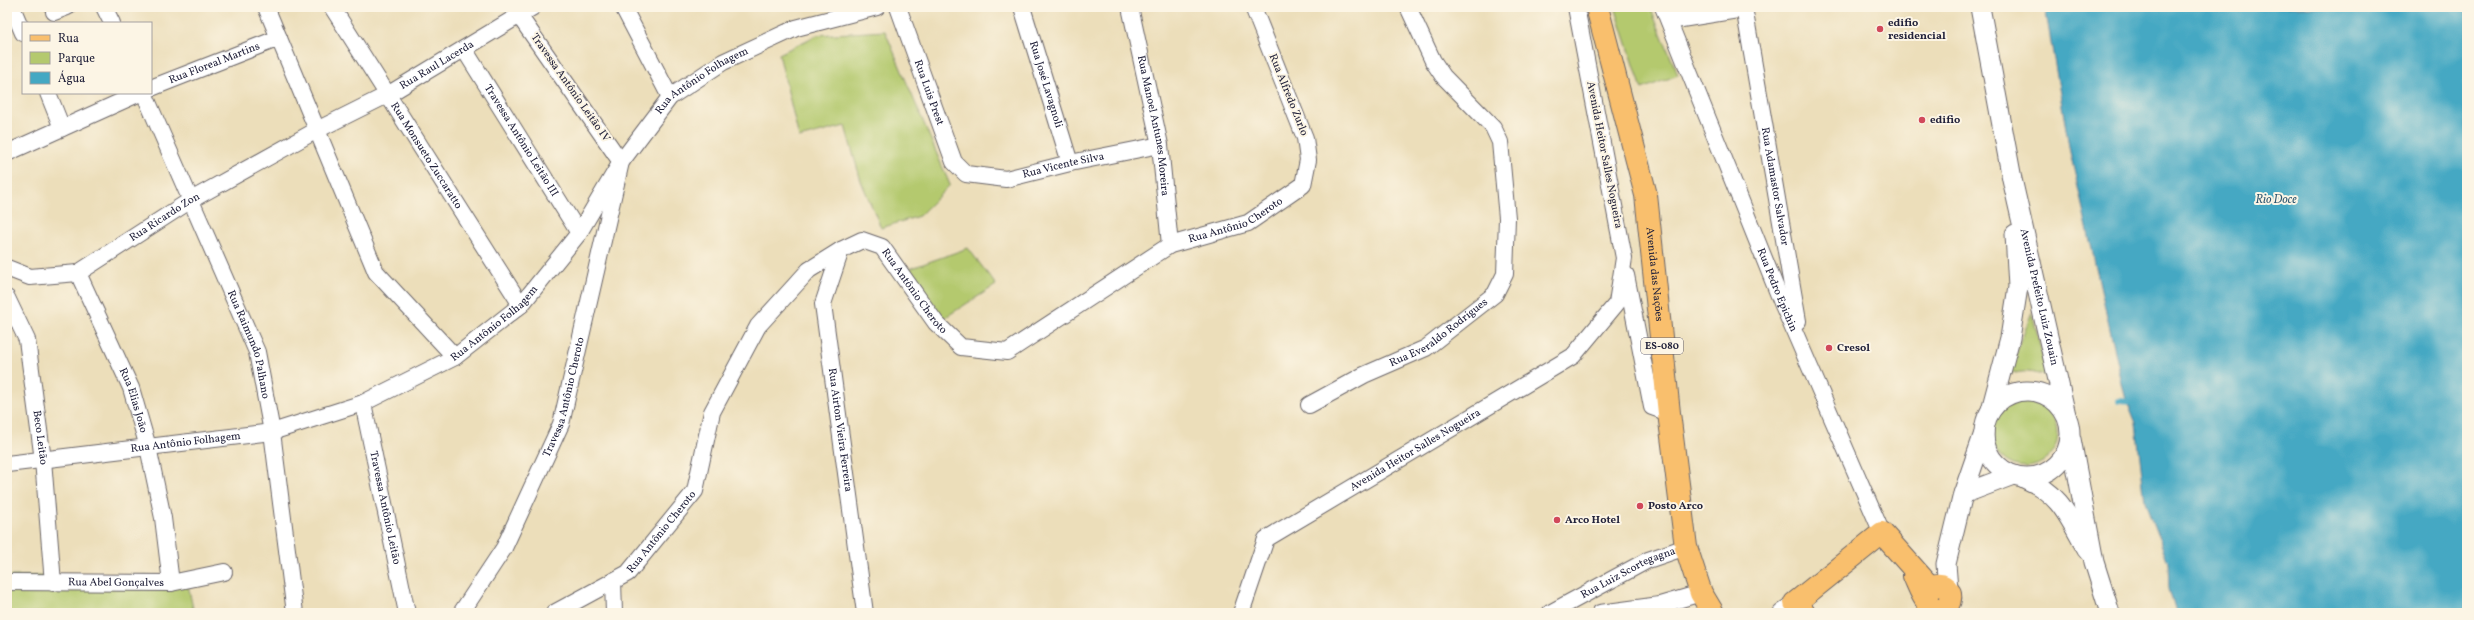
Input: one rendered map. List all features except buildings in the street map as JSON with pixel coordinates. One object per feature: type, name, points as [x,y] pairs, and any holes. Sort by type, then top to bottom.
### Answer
[{"type":"main road","name":"Avenida das Nações","points":[[1589,7],[1614,77]]},
{"type":"main road","name":"Avenida das Nações","points":[[1597,7],[1614,77],[1646,195],[1669,413],[1686,547],[1701,593],[1714,613]]},
{"type":"main road","name":"Rua Pedro Epichin","points":[[1882,533],[1936,597]]},
{"type":"main road","points":[[1793,610],[1882,533]]},
{"type":"street","points":[[12,7],[22,31]]},
{"type":"street","points":[[104,7],[112,22]]},
{"type":"street","points":[[266,7],[376,272],[455,357]]},
{"type":"street","name":"Rua Monsueto Zuccaratto","points":[[332,7],[389,94],[520,305]]},
{"type":"street","name":"Rua Raul Lacerda","points":[[317,130],[389,94],[464,49],[518,14],[533,7]]},
{"type":"street","points":[[623,7],[670,97]]},
{"type":"street","name":"Rua Antônio Folhagem","points":[[7,464],[272,432],[363,403],[455,357],[520,305],[579,233],[621,162],[670,97],[723,62],[796,28],[877,7]]},
{"type":"street","name":"Rua Luis Prest","points":[[898,7],[954,162],[966,174]]},
{"type":"street","name":"Rua José Lavagnoli","points":[[1022,7],[1070,163]]},
{"type":"street","name":"Rua Manoel Antunes Moreira","points":[[1130,7],[1160,145],[1170,246]]},
{"type":"street","name":"Rua Alfredo Zurlo","points":[[1253,7],[1305,138],[1308,160],[1303,185]]},
{"type":"street","name":"Rua Everaldo Rodrigues","points":[[1309,405],[1364,375],[1426,348],[1495,294],[1505,274],[1507,218],[1500,142],[1493,127],[1443,76],[1433,61],[1408,7]]},
{"type":"street","name":"Avenida Heitor Salles Nogueira","points":[[1241,613],[1266,539],[1573,356],[1617,303],[1624,258],[1576,7]]},
{"type":"street","name":"Avenida Prefeito Luiz Zouain","points":[[1980,7],[2012,179],[2066,415]]},
{"type":"street","points":[[1666,14],[1744,8]]},
{"type":"street","name":"Rua Adamastor Salvador","points":[[1744,8],[1787,302]]},
{"type":"street","name":"Travessa Antônio Leitão IV","points":[[518,14],[621,162]]},
{"type":"street","name":"Rua Pedro Epichin","points":[[1666,14],[1787,302],[1809,366],[1882,533]]},
{"type":"street","name":"Rua Floreal Martins","points":[[152,88],[278,38]]},
{"type":"street","name":"Travessa Antônio Leitão III","points":[[464,49],[579,233]]},
{"type":"street","points":[[48,94],[62,128]]},
{"type":"street","points":[[7,153],[138,94]]},
{"type":"street","name":"Rua Raimundo Palhano","points":[[144,94],[257,352],[272,432],[295,613]]},
{"type":"street","name":"Rua Ricardo Zon","points":[[7,268],[30,277],[78,273],[191,200],[317,130]]},
{"type":"street","name":"Rua Vicente Silva","points":[[966,174],[1006,179],[1070,163],[1160,145]]},
{"type":"street","name":"Travessa Antônio Cheroto","points":[[461,613],[504,548],[561,424],[621,162]]},
{"type":"street","name":"Avenida Prefeito Luiz Zouain","points":[[1991,410],[2010,338],[2018,287],[2012,179]]},
{"type":"street","name":"Rua Antônio Cheroto","points":[[554,613],[628,573],[695,491],[712,412],[758,326],[809,270],[841,250],[862,240],[882,247],[936,323],[962,347],[1008,352],[1170,246],[1248,223],[1303,185]]},
{"type":"street","name":"Rua Airton Vieira Ferreira","points":[[841,250],[823,304],[865,613]]},
{"type":"street","points":[[1624,258],[1631,310],[1652,407],[1669,413]]},
{"type":"street","name":"Rua Elias João","points":[[78,273],[131,388],[148,447],[163,518],[171,583]]},
{"type":"street","name":"Beco Leitão","points":[[7,298],[27,340],[43,460],[53,583]]},
{"type":"street","points":[[1617,303],[1631,310]]},
{"type":"street","points":[[1936,597],[1946,564],[1963,494],[1991,410],[2008,395],[2030,391],[2051,398],[2066,415],[2094,562],[2110,613]]},
{"type":"street","name":"Travessa Antônio Leitão","points":[[363,403],[407,613]]},
{"type":"street","points":[[1984,431],[1988,453],[1995,463],[2042,486],[2058,500],[2094,562]]},
{"type":"street","points":[[1963,494],[2019,476],[2046,473],[2055,467],[2068,448],[2070,437]]},
{"type":"street","name":"Rua Luiz Scortegagna","points":[[1550,613],[1648,560],[1686,547]]},
{"type":"street","name":"Rua Abel Gonçalves","points":[[7,582],[171,583],[224,572]]},
{"type":"street","points":[[613,581],[614,613]]},
{"type":"street","name":"Rua Luiz Scortegagna","points":[[1600,613],[1660,605],[1701,593]]},
{"type":"green space","points":[[1615,7],[1650,7],[1678,75],[1642,89]]},
{"type":"green space","points":[[885,31],[950,185],[919,216],[881,228],[861,181],[845,126],[799,138],[779,54],[817,35]]},
{"type":"green space","points":[[968,248],[996,285],[941,320],[906,270]]},
{"type":"green space","points":[[2032,312],[2047,377],[2037,373],[2028,372],[2019,372],[2008,375]]},
{"type":"green space","points":[[2018,401],[2032,401],[2044,406],[2053,415],[2058,427],[2056,447],[2049,458],[2032,467],[2018,467],[2006,462],[1997,453],[1992,441],[1992,427],[1997,415],[2006,406]]},
{"type":"green space","points":[[7,576],[186,576],[194,613],[7,613]]},
{"type":"water","name":"Rio Doce","points":[[2045,7],[2467,7],[2467,613],[2176,613],[2169,589],[2168,562],[2145,502],[2136,423],[2125,396],[2070,152]]},
{"type":"waterway","points":[[2119,401],[2134,402]]},
{"type":"place","name":"edifio residencial","points":[[1880,29]]},
{"type":"place","name":"edifio","points":[[1922,120]]},
{"type":"place","name":"Cresol","points":[[1829,348]]},
{"type":"place","name":"Posto Arco","points":[[1640,506]]},
{"type":"place","name":"Arco Hotel","points":[[1557,520]]}]
